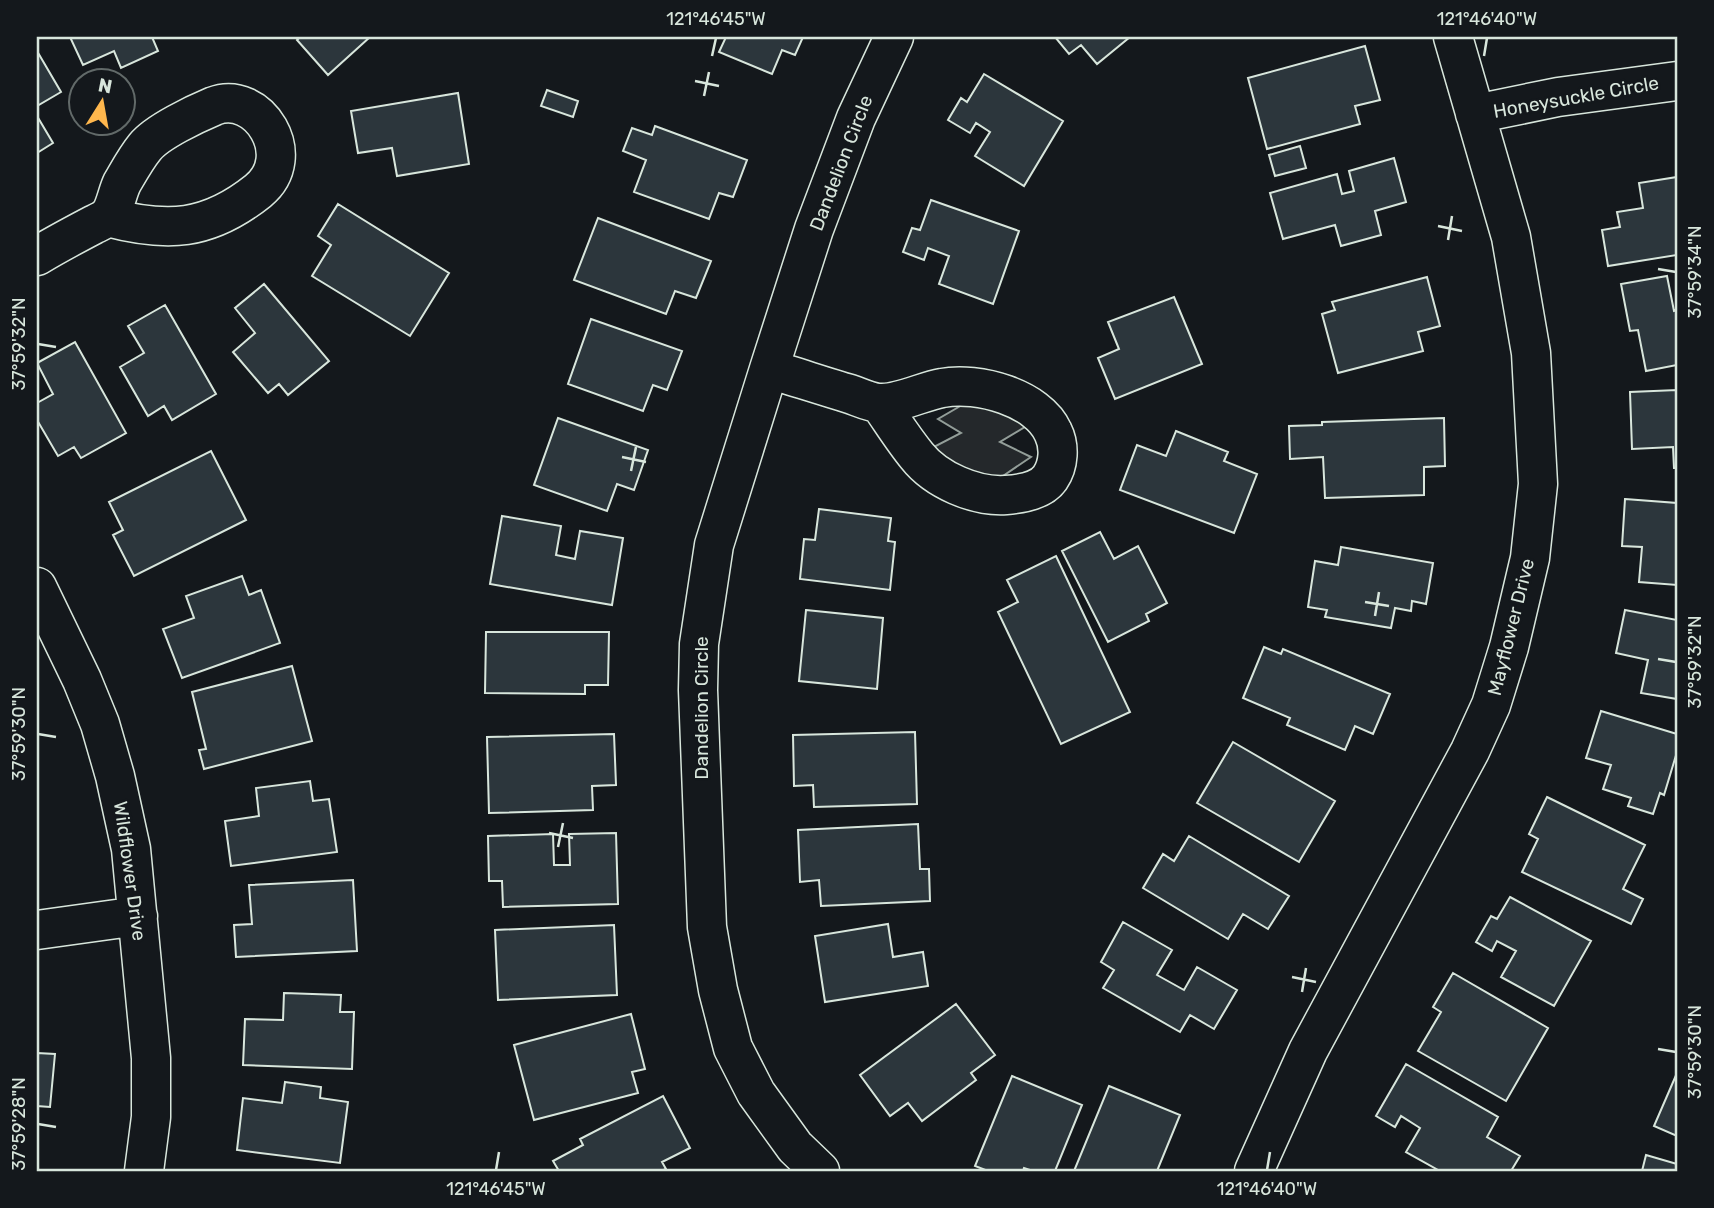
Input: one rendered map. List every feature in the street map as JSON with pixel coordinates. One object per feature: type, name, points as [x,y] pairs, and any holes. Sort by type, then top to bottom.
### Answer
[{"type":"street","name":"Dandelion Circle","points":[[820,1171],[795,1147],[756,1093],[733,1048],[718,990],[707,927],[698,690],[701,631],[714,545],[814,229],[856,118],[894,37]]},
{"type":"street","name":"Mayflower Drive","points":[[1254,1171],[1308,1051],[1471,751],[1491,705],[1509,647],[1530,558],[1538,484],[1531,353],[1511,237],[1453,37]]},
{"type":"street","name":"Honeysuckle Circle","points":[[1475,114],[1558,97],[1677,81]]},
{"type":"street","points":[[37,256],[107,217]]},
{"type":"street","points":[[769,369],[880,404]]},
{"type":"street","name":"Wildflower Drive","points":[[37,587],[100,724],[116,776],[131,849],[151,1058],[151,1117],[144,1171]]},
{"type":"street","points":[[37,930],[138,916]]},
{"type":"shaded area","points":[[969,401],[1033,422],[1000,442],[1031,457],[1000,478],[967,472],[926,451],[961,433],[938,419]]},
{"type":"building","points":[[70,37],[152,37],[158,51],[125,66],[120,66],[114,51],[83,65]]},
{"type":"building","points":[[300,37],[370,37],[328,75],[297,40]]},
{"type":"building","points":[[726,37],[803,37],[795,55],[782,50],[772,74],[719,52]]},
{"type":"building","points":[[1055,37],[1130,37],[1097,64],[1081,45],[1069,54]]},
{"type":"building","points":[[1365,46],[1380,100],[1355,106],[1360,124],[1267,149],[1248,78]]},
{"type":"building","points":[[37,51],[61,92],[37,106]]},
{"type":"building","points":[[984,74],[1063,121],[1024,186],[975,156],[990,132],[976,123],[970,133],[948,120],[961,98],[967,102]]},
{"type":"building","points":[[547,90],[578,101],[573,117],[541,106]]},
{"type":"building","points":[[458,93],[469,164],[397,176],[392,148],[358,153],[351,111]]},
{"type":"building","points":[[37,116],[53,143],[37,153]]},
{"type":"building","points":[[655,126],[747,160],[733,197],[719,193],[709,219],[634,192],[646,160],[623,151],[632,128],[652,135]]},
{"type":"building","points":[[1300,146],[1306,168],[1275,176],[1269,155]]},
{"type":"building","points":[[1394,158],[1406,202],[1375,211],[1381,235],[1341,246],[1335,225],[1283,239],[1270,193],[1337,174],[1342,194],[1354,191],[1349,171]]},
{"type":"building","points":[[1677,177],[1677,255],[1608,266],[1602,230],[1620,227],[1617,212],[1643,208],[1639,183]]},
{"type":"building","points":[[931,200],[1019,231],[993,304],[939,284],[949,256],[928,248],[924,260],[903,252],[912,228],[920,230]]},
{"type":"building","points":[[338,204],[449,273],[410,336],[312,276],[331,245],[318,236]]},
{"type":"building","points":[[598,218],[711,261],[696,298],[675,291],[666,314],[574,280]]},
{"type":"building","points":[[1667,276],[1674,311],[1677,310],[1677,365],[1646,371],[1638,330],[1630,331],[1621,284]]},
{"type":"building","points":[[1427,277],[1440,326],[1418,332],[1423,351],[1338,373],[1322,314],[1335,310],[1332,302]]},
{"type":"building","points":[[264,284],[329,361],[288,395],[279,384],[268,393],[233,352],[255,333],[235,308]]},
{"type":"building","points":[[1174,297],[1202,364],[1115,399],[1098,358],[1119,349],[1108,322]]},
{"type":"building","points":[[165,305],[216,394],[172,420],[164,406],[148,416],[120,367],[144,353],[128,326]]},
{"type":"building","points":[[591,319],[682,351],[667,390],[653,385],[643,411],[568,384]]},
{"type":"building","points":[[75,342],[126,433],[81,458],[74,447],[58,456],[37,420],[37,403],[53,394],[37,363]]},
{"type":"building","points":[[1677,390],[1677,468],[1674,468],[1673,447],[1632,449],[1630,392]]},
{"type":"building","points":[[558,418],[648,450],[634,490],[617,484],[607,511],[534,485]]},
{"type":"building","points":[[1444,418],[1445,466],[1424,467],[1424,495],[1325,498],[1323,457],[1290,459],[1289,426],[1322,425],[1322,422]]},
{"type":"building","points":[[1176,431],[1228,452],[1224,461],[1257,474],[1234,533],[1120,490],[1137,445],[1166,456]]},
{"type":"building","points":[[211,451],[246,520],[134,576],[113,535],[123,530],[109,502]]},
{"type":"building","points":[[1625,499],[1677,503],[1677,585],[1639,582],[1642,547],[1622,546]]},
{"type":"building","points":[[819,509],[891,518],[888,541],[895,542],[890,590],[800,579],[804,539],[815,540]]},
{"type":"building","points":[[502,516],[561,526],[556,555],[575,559],[580,531],[623,538],[612,605],[490,584]]},
{"type":"building","points":[[1100,532],[1114,559],[1138,546],[1167,603],[1146,614],[1149,621],[1108,642],[1062,551]]},
{"type":"building","points":[[1341,547],[1433,563],[1426,604],[1412,601],[1411,611],[1395,608],[1391,628],[1325,617],[1327,610],[1308,607],[1315,561],[1338,565]]},
{"type":"building","points":[[1056,556],[1130,712],[1061,744],[998,612],[1018,602],[1007,580]]},
{"type":"building","points":[[242,576],[249,595],[261,590],[280,643],[182,678],[163,629],[194,618],[186,596]]},
{"type":"building","points":[[806,610],[883,618],[877,689],[799,681]]},
{"type":"building","points":[[1625,610],[1677,620],[1677,699],[1641,693],[1648,660],[1616,653]]},
{"type":"building","points":[[486,632],[609,632],[608,685],[585,685],[585,694],[485,693]]},
{"type":"building","points":[[1264,647],[1281,654],[1283,649],[1390,694],[1373,734],[1355,726],[1345,750],[1287,725],[1290,718],[1243,698]]},
{"type":"building","points":[[292,666],[312,741],[204,769],[199,750],[206,749],[192,692]]},
{"type":"building","points":[[1601,711],[1677,734],[1677,752],[1664,795],[1660,793],[1653,814],[1628,806],[1631,798],[1603,789],[1611,765],[1586,758]]},
{"type":"building","points":[[915,732],[917,804],[814,807],[813,785],[794,786],[793,735]]},
{"type":"building","points":[[614,734],[616,785],[592,786],[593,810],[489,813],[487,737]]},
{"type":"building","points":[[1233,742],[1335,801],[1299,862],[1197,803]]},
{"type":"building","points":[[310,781],[313,801],[329,799],[337,852],[231,866],[225,821],[259,816],[256,788]]},
{"type":"building","points":[[1547,797],[1645,845],[1623,889],[1643,899],[1631,924],[1522,872],[1538,839],[1529,834]]},
{"type":"building","points":[[918,824],[920,869],[929,869],[930,901],[821,906],[819,880],[800,882],[798,830]]},
{"type":"building","points":[[616,833],[618,904],[503,907],[502,881],[489,881],[488,836],[553,834],[554,865],[570,865],[569,834]]},
{"type":"building","points":[[1189,836],[1289,896],[1268,929],[1243,914],[1228,939],[1143,888],[1163,854],[1174,861]]},
{"type":"building","points":[[353,880],[357,951],[236,957],[234,925],[252,924],[249,885]]},
{"type":"building","points":[[1510,897],[1591,941],[1554,1006],[1501,977],[1516,951],[1497,941],[1492,951],[1476,942],[1491,916],[1497,919]]},
{"type":"building","points":[[1123,922],[1172,950],[1157,975],[1184,990],[1197,967],[1237,990],[1214,1029],[1190,1015],[1180,1032],[1103,988],[1114,970],[1101,962]]},
{"type":"building","points":[[888,924],[893,957],[923,952],[928,986],[825,1002],[815,936]]},
{"type":"building","points":[[614,925],[617,995],[498,1000],[495,930]]},
{"type":"building","points":[[1453,973],[1548,1028],[1506,1101],[1418,1051],[1441,1012],[1433,1007]]},
{"type":"building","points":[[284,993],[341,995],[340,1012],[354,1012],[352,1069],[243,1065],[245,1019],[283,1020]]},
{"type":"building","points":[[956,1004],[995,1055],[971,1073],[976,1080],[922,1121],[908,1103],[890,1116],[860,1075]]},
{"type":"building","points":[[631,1014],[645,1069],[632,1072],[638,1093],[534,1120],[514,1045]]},
{"type":"building","points":[[37,1053],[55,1054],[50,1107],[37,1106]]},
{"type":"building","points":[[1406,1064],[1498,1117],[1487,1137],[1520,1156],[1511,1171],[1440,1171],[1406,1152],[1420,1128],[1401,1116],[1395,1127],[1376,1116]]},
{"type":"building","points":[[1677,1073],[1677,1136],[1654,1126]]},
{"type":"building","points":[[1012,1076],[1082,1105],[1055,1171],[1033,1171],[1024,1168],[1023,1171],[988,1171],[975,1166]]},
{"type":"building","points":[[285,1082],[321,1087],[320,1098],[348,1102],[340,1163],[237,1150],[243,1098],[282,1103]]},
{"type":"building","points":[[1109,1086],[1180,1115],[1157,1171],[1074,1171]]},
{"type":"building","points":[[663,1096],[690,1148],[662,1162],[666,1169],[559,1171],[553,1161],[583,1145],[580,1139]]},
{"type":"building","points":[[1646,1155],[1677,1164],[1677,1171],[1642,1171]]}]
